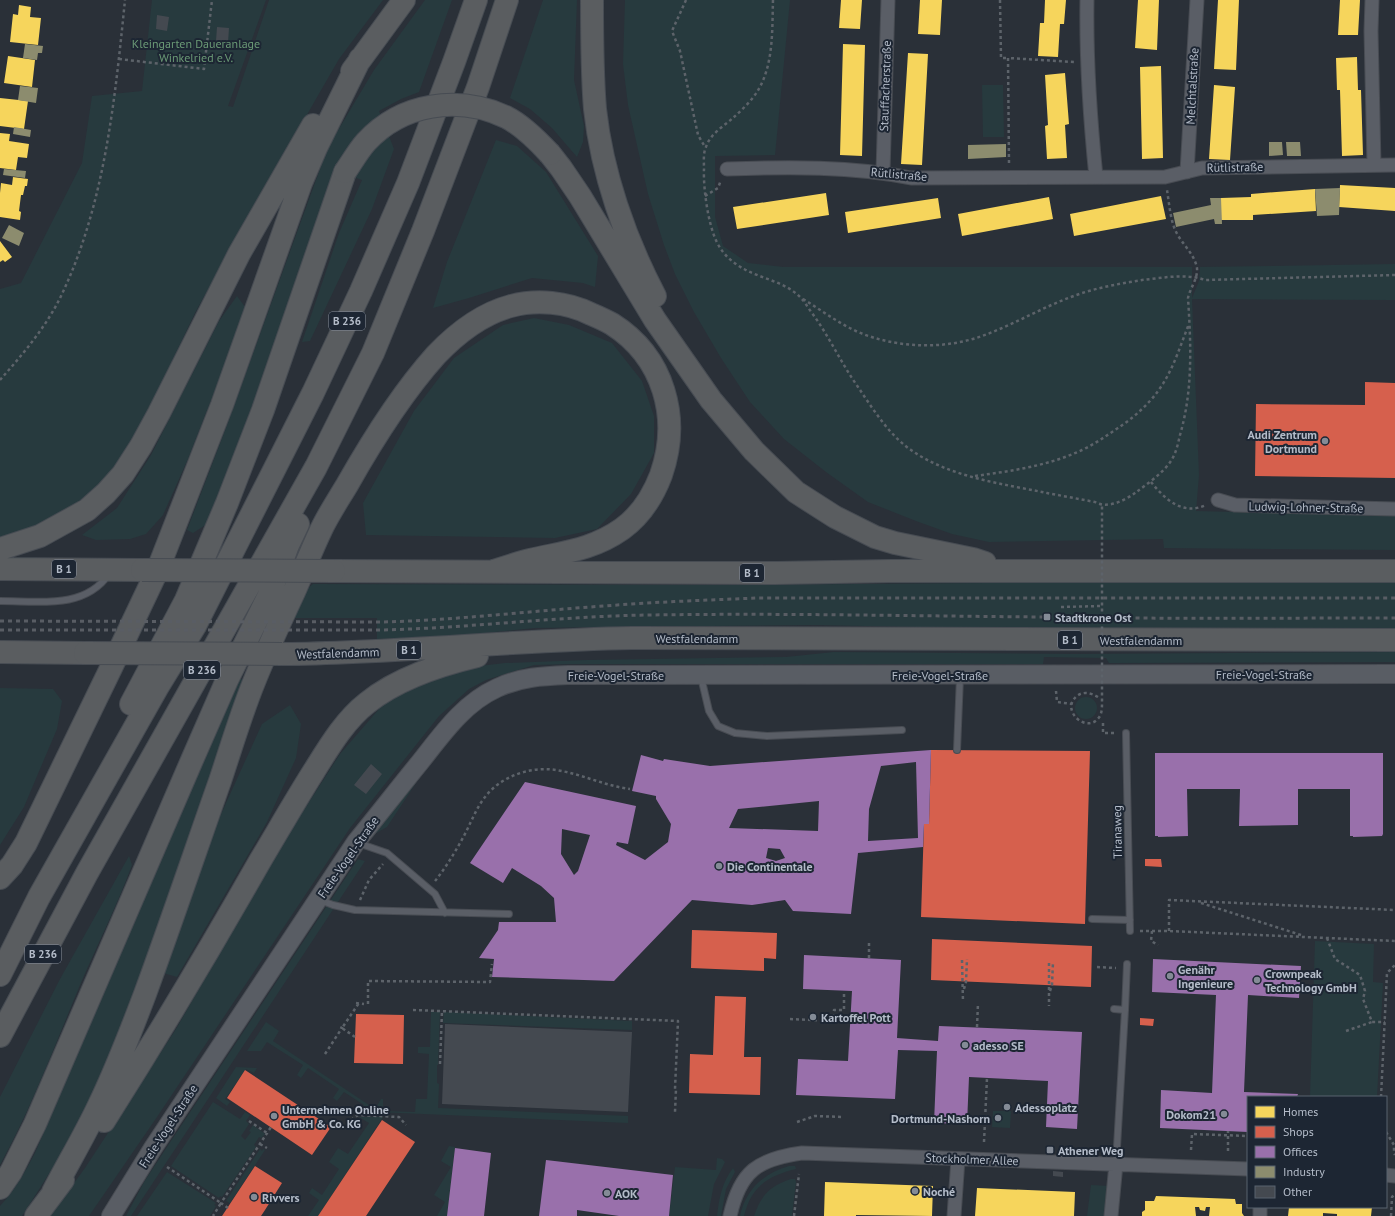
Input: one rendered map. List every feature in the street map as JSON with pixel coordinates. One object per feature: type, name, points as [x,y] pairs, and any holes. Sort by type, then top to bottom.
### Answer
[{"type":"highway","points":[[0,549],[40,536],[87,510],[106,494],[123,474],[141,446],[159,413],[239,254],[321,111],[404,0]]},
{"type":"highway","name":"B 236","points":[[0,975],[39,897],[157,688],[195,626],[313,393],[361,292],[408,183],[476,0]]},
{"type":"highway","name":"B 236","points":[[0,1036],[91,866],[316,467],[373,352],[417,245],[478,87],[507,0]]},
{"type":"highway","points":[[592,0],[592,59],[596,110],[604,161],[616,202],[630,241],[646,278],[664,312],[686,364]]},
{"type":"highway","points":[[0,878],[12,865],[26,843],[158,569],[225,398],[301,183],[316,148],[360,60]]},
{"type":"highway","points":[[112,767],[127,712],[186,600],[264,410],[345,172],[366,142],[385,126],[422,108],[454,104],[480,108],[507,118],[536,138],[561,168],[580,196],[655,320],[711,400],[754,451],[796,492],[835,517],[875,536],[895,543],[973,560],[1011,572]]},
{"type":"highway","points":[[53,1192],[98,1107],[126,1042],[158,957],[253,684],[322,528],[360,462],[401,399],[422,371],[446,345],[467,327],[490,313],[512,305],[535,302],[559,303],[583,310],[610,322],[627,335],[642,350],[656,371],[663,389],[668,409],[670,434],[666,461],[657,486],[640,512],[624,528],[604,540],[584,549],[527,560],[494,571]]},
{"type":"highway","points":[[1,1187],[14,1167],[35,1124],[227,680],[271,591],[288,545],[312,496],[316,467]]},
{"type":"highway","name":"B 1","points":[[0,569],[776,573],[890,571],[1395,571]]},
{"type":"highway","name":"Westfalendamm","points":[[0,652],[298,654],[396,651],[520,642],[603,639],[1395,640]]},
{"type":"highway","points":[[36,1216],[89,1146],[205,957],[301,792],[347,722],[366,703],[388,689],[420,673],[450,662],[492,653],[520,642]]},
{"type":"street","name":"Stauffacherstraße","points":[[883,172],[888,0]]},
{"type":"street","points":[[1087,0],[1087,63],[1090,119],[1096,177]]},
{"type":"street","name":"Melchtalstraße","points":[[1187,172],[1197,0]]},
{"type":"street","points":[[1372,0],[1371,31],[1374,165]]},
{"type":"street","name":"Rütlistraße","points":[[726,169],[785,168],[883,172],[911,178],[1165,177],[1202,168],[1395,165]]},
{"type":"street","name":"Ludwig-Lohner-Straße","points":[[1218,500],[1235,505],[1395,509]]},
{"type":"street","name":"Freie-Vogel-Straße","points":[[111,1216],[153,1148],[356,842],[458,716],[474,702],[498,687],[516,680],[533,677],[568,675],[1395,674]]},
{"type":"street","name":"Stockholmer Allee","points":[[730,1216],[737,1191],[744,1179],[758,1166],[771,1159],[802,1153],[1247,1169]]},
{"type":"street","points":[[954,1216],[958,1159]]},
{"type":"street","points":[[1112,1216],[1116,1164]]},
{"type":"lane","points":[[0,600],[64,601],[83,596],[103,584],[120,570]]},
{"type":"lane","points":[[701,675],[709,711],[718,726],[735,733],[767,736],[902,730]]},
{"type":"lane","points":[[957,750],[960,675]]},
{"type":"lane","name":"Tiranaweg","points":[[1126,733],[1130,931]]},
{"type":"lane","points":[[356,842],[387,853],[435,894],[445,913]]},
{"type":"lane","points":[[318,900],[355,910],[509,914]]},
{"type":"lane","points":[[1092,919],[1130,920]]},
{"type":"lane","points":[[1116,1164],[1127,966]]},
{"type":"lane","points":[[1114,1009],[1125,1010]]},
{"type":"path","points":[[0,380],[21,357],[43,326],[62,295],[86,231],[97,190],[113,111],[125,0]]},
{"type":"path","points":[[119,59],[204,69],[212,0]]},
{"type":"path","points":[[686,0],[672,31],[680,51],[698,135],[705,148]]},
{"type":"path","points":[[773,0],[772,42],[769,61],[764,76],[757,91],[750,100],[710,139],[705,148],[705,196],[714,235],[720,249],[743,269],[786,287],[801,298],[858,332],[900,344],[931,345],[964,341],[982,336],[1084,292],[1123,283],[1153,279],[1196,276],[1205,280],[1395,275]]},
{"type":"path","points":[[1000,0],[1001,58],[1087,63]]},
{"type":"path","points":[[1008,58],[1010,177]]},
{"type":"path","points":[[705,196],[718,188],[726,169]]},
{"type":"path","points":[[801,298],[818,321],[857,386],[876,413],[900,441],[911,450],[928,460],[951,470],[973,477],[1010,486],[1095,502],[1102,506],[1115,503],[1129,497],[1151,482],[1171,460],[1184,420],[1190,379],[1190,322],[1188,298],[1197,270],[1192,256],[1174,227],[1165,177]]},
{"type":"path","points":[[973,477],[1012,471],[1060,458],[1081,450],[1100,440],[1127,422],[1145,406],[1158,391],[1170,371],[1190,322]]},
{"type":"path","points":[[1151,482],[1170,502],[1189,508]]},
{"type":"path","points":[[1098,697],[1086,693],[1077,696],[1072,704],[1073,715],[1077,720],[1084,723],[1090,723],[1095,721],[1101,715],[1102,506]]},
{"type":"path","points":[[1061,607],[1102,606]]},
{"type":"path","points":[[1056,691],[1056,702],[1072,704]]},
{"type":"path","points":[[1103,723],[1103,733],[1126,733]]},
{"type":"path","points":[[428,889],[451,858],[485,797],[506,779],[521,772],[555,770],[621,788],[630,789]]},
{"type":"path","points":[[355,910],[369,880],[389,856]]},
{"type":"path","points":[[1169,931],[1169,900],[1395,910]]},
{"type":"path","points":[[1197,902],[1305,937]]},
{"type":"path","points":[[1130,931],[1169,931],[1395,941]]},
{"type":"path","points":[[1152,931],[1151,940],[1158,945]]},
{"type":"path","points":[[1327,938],[1334,959],[1360,975],[1365,992],[1363,998],[1372,1022]]},
{"type":"path","points":[[869,940],[869,958]]},
{"type":"path","points":[[964,989],[966,982],[966,959]]},
{"type":"path","points":[[962,960],[964,989],[963,1002]]},
{"type":"path","points":[[1049,993],[1052,985],[1053,962]]},
{"type":"path","points":[[325,1054],[358,1003],[366,1004],[368,981],[490,982],[492,964]]},
{"type":"path","points":[[1048,964],[1049,1006]]},
{"type":"path","points":[[1381,1096],[1387,973],[1395,965]]},
{"type":"path","points":[[1096,967],[1127,966]]},
{"type":"path","points":[[790,1019],[834,1021],[834,1010],[844,1010],[844,991]]},
{"type":"path","points":[[977,1028],[978,1003]]},
{"type":"path","points":[[413,1010],[678,1021],[675,1112]]},
{"type":"path","points":[[440,1064],[442,1011]]},
{"type":"path","points":[[1346,1031],[1372,1022],[1385,1022]]},
{"type":"path","points":[[341,1028],[355,1037]]},
{"type":"path","points":[[984,1142],[987,1078]]},
{"type":"path","points":[[351,1120],[358,1115],[399,1117],[406,1125]]},
{"type":"path","points":[[797,1122],[815,1116],[844,1117]]},
{"type":"path","points":[[249,1120],[268,1133]]},
{"type":"path","points":[[213,1216],[271,1127]]},
{"type":"path","points":[[1228,1131],[1228,1151]]},
{"type":"path","points":[[1191,1150],[1192,1134],[1247,1136]]},
{"type":"path","points":[[1387,1134],[1394,1145],[1395,1155]]},
{"type":"path","points":[[260,1144],[267,1148]]},
{"type":"path","points":[[166,1167],[228,1208]]},
{"type":"path","points":[[794,1216],[799,1174]]},
{"type":"path","points":[[1391,1216],[1392,1197],[1395,1194]]},
{"type":"green space","name":"Kleingarten Daueranlage Winkelried e.V.","points":[[152,0],[266,0],[228,106],[233,107],[269,0],[383,0],[339,59],[244,224],[195,313],[154,399],[120,461],[97,487],[70,510],[41,526],[0,541],[0,289],[21,283],[82,163],[92,96],[142,91]]},
{"type":"green space","points":[[425,0],[452,0],[419,92],[401,99],[379,111],[394,149],[372,209],[310,341],[302,342],[339,233],[362,180],[334,170],[253,406],[207,524],[193,533],[187,530],[227,425],[328,147],[374,70]]},
{"type":"green space","points":[[543,0],[577,0],[574,80],[584,126],[583,142],[577,157],[552,128],[530,109],[510,98]]},
{"type":"green space","points":[[625,0],[790,0],[775,155],[715,156],[715,217],[723,246],[748,263],[783,267],[1192,267],[1192,298],[1199,281],[1200,267],[1395,264],[1395,300],[1192,299],[1199,475],[1196,511],[1395,516],[1395,550],[1164,548],[1163,539],[989,542],[952,534],[868,502],[826,472],[784,439],[750,402],[721,358],[694,312],[675,274],[648,194],[628,105],[623,64]]},
{"type":"green space","points":[[982,85],[1003,85],[1004,137],[983,137]]},
{"type":"green space","points":[[496,140],[517,146],[546,172],[598,256],[595,287],[583,283],[532,278],[433,308],[447,262]]},
{"type":"green space","points":[[237,296],[245,307],[236,337],[188,459],[163,515],[146,534],[130,539],[96,540],[82,535],[117,508],[151,455],[219,321]]},
{"type":"green space","points":[[534,318],[569,325],[612,343],[642,381],[654,416],[654,453],[631,494],[597,529],[555,538],[366,535],[363,503],[414,411],[454,358],[503,325]]},
{"type":"green space","points":[[1395,581],[1395,629],[1020,629],[815,625],[606,627],[535,628],[455,636],[377,639],[377,618],[292,618],[303,592],[313,584],[721,585]]},
{"type":"green space","points":[[834,652],[1074,654],[1395,652],[1395,662],[1109,663],[1106,658],[1044,657],[1043,664],[571,664],[534,665],[486,680],[469,689],[439,716],[350,828],[89,1216],[50,1216],[85,1168],[176,1029],[282,844],[340,754],[386,701],[423,677],[471,667],[505,663],[587,660],[786,657]]},
{"type":"green space","points":[[237,679],[247,679],[112,1056],[68,1144],[22,1216],[0,1216],[0,1206],[15,1187],[35,1153]]},
{"type":"green space","points":[[0,688],[53,689],[62,701],[57,729],[24,807],[0,845]]},
{"type":"green space","points":[[1086,697],[1094,700],[1097,708],[1094,716],[1086,719],[1078,716],[1075,708],[1078,700]]},
{"type":"green space","points":[[290,705],[301,724],[296,758],[267,822],[177,977],[163,973],[216,825],[262,724]]},
{"type":"green space","points":[[437,751],[387,827],[369,837]]},
{"type":"green space","points":[[129,856],[132,865],[120,895],[80,985],[33,1098],[0,1165],[0,1097],[60,979]]},
{"type":"green space","points":[[358,859],[365,861],[131,1216],[126,1216],[144,1182]]},
{"type":"green space","points":[[1315,941],[1374,944],[1373,982],[1383,983],[1377,1096],[1310,1096]]},
{"type":"green space","points":[[431,1012],[440,1012],[437,1065],[437,1083],[439,1084],[438,1108],[628,1116],[628,1123],[377,1112],[359,1113],[364,1105],[344,1092],[337,1101],[333,1098],[339,1089],[308,1068],[301,1078],[297,1075],[303,1065],[267,1042],[261,1051],[247,1051],[266,1022],[279,1031],[273,1041],[375,1109],[381,1099],[383,1099],[383,1111],[415,1112],[416,1099],[427,1099],[429,1054],[418,1053],[418,1047],[430,1047]]},
{"type":"green space","points":[[444,1012],[632,1021],[632,1030],[443,1023]]},
{"type":"green space","points":[[236,1067],[257,1068],[254,1073],[246,1069],[225,1099],[230,1102],[227,1106],[216,1098]]},
{"type":"green space","points":[[213,1102],[240,1119],[245,1112],[250,1115],[246,1121],[249,1124],[241,1136],[245,1140],[251,1132],[249,1131],[253,1125],[265,1134],[261,1138],[259,1137],[254,1145],[256,1147],[222,1197],[220,1196],[219,1198],[171,1166]]},
{"type":"green space","points":[[993,1111],[1011,1111],[1010,1128],[992,1127]]},
{"type":"green space","points":[[359,1117],[383,1117],[318,1216],[308,1216],[319,1200],[309,1193],[312,1188],[322,1195],[339,1169],[329,1162],[338,1148],[348,1154],[369,1123]]},
{"type":"green space","points":[[449,1146],[455,1147],[447,1216],[437,1216],[445,1202],[434,1195],[451,1167],[441,1161]]},
{"type":"green space","points":[[260,1149],[262,1151],[263,1149],[265,1150],[230,1203],[226,1201]]},
{"type":"green space","points":[[717,1158],[722,1159],[725,1162],[714,1184],[708,1216],[669,1216],[675,1167],[716,1170]]},
{"type":"green space","points":[[789,1166],[795,1166],[796,1169],[777,1175],[762,1184],[751,1197],[744,1216],[740,1216],[747,1198],[757,1184],[772,1173]]},
{"type":"green space","points":[[733,1168],[735,1172],[726,1189],[721,1216],[717,1216],[720,1197],[726,1179]]},
{"type":"green space","points":[[167,1172],[216,1203],[214,1205],[216,1206],[210,1216],[137,1216]]},
{"type":"green space","points":[[791,1179],[795,1179],[796,1182],[792,1216],[754,1216],[760,1202],[767,1192],[777,1185]]},
{"type":"green space","points":[[1091,1185],[1109,1186],[1105,1216],[1087,1216]]},
{"type":"building: Homes","points":[[841,0],[862,0],[860,29],[839,28]]},
{"type":"building: Homes","points":[[920,0],[942,0],[940,35],[918,34]]},
{"type":"building: Homes","points":[[1045,0],[1066,0],[1064,24],[1060,24],[1058,57],[1038,56],[1040,23],[1044,23]]},
{"type":"building: Homes","points":[[1138,0],[1159,0],[1157,50],[1135,48]]},
{"type":"building: Homes","points":[[1218,0],[1239,0],[1236,70],[1214,69]]},
{"type":"building: Homes","points":[[1340,0],[1360,0],[1358,35],[1338,35]]},
{"type":"building: Homes","points":[[19,5],[31,7],[30,17],[41,18],[38,45],[10,42],[13,14],[18,15]]},
{"type":"building: Homes","points":[[843,44],[865,45],[862,156],[840,155]]},
{"type":"building: Homes","points":[[908,53],[928,54],[922,165],[901,164]]},
{"type":"building: Homes","points":[[8,56],[35,60],[32,87],[4,83]]},
{"type":"building: Homes","points":[[1357,57],[1358,90],[1361,90],[1363,155],[1342,156],[1340,90],[1337,90],[1336,58]]},
{"type":"building: Homes","points":[[1161,66],[1163,158],[1142,159],[1140,67]]},
{"type":"building: Homes","points":[[1065,73],[1069,124],[1065,125],[1067,158],[1047,159],[1045,126],[1048,125],[1045,75]]},
{"type":"building: Homes","points":[[1214,85],[1235,87],[1230,160],[1209,159]]},
{"type":"building: Homes","points":[[0,98],[28,101],[24,129],[0,126]]},
{"type":"building: Homes","points":[[0,133],[10,134],[9,141],[29,144],[27,158],[18,157],[16,170],[0,168]]},
{"type":"building: Homes","points":[[13,177],[28,179],[27,186],[25,186],[23,195],[21,195],[19,211],[21,212],[20,220],[0,217],[1,183],[12,185]]},
{"type":"building: Homes","points":[[1340,185],[1395,188],[1395,211],[1339,207]]},
{"type":"building: Homes","points":[[1315,189],[1316,211],[1253,215],[1253,220],[1221,220],[1221,198],[1251,197],[1251,194]]},
{"type":"building: Homes","points":[[826,193],[829,215],[737,229],[733,207]]},
{"type":"building: Homes","points":[[1161,196],[1166,219],[1074,236],[1070,214]]},
{"type":"building: Homes","points":[[1049,197],[1053,219],[962,236],[958,214]]},
{"type":"building: Homes","points":[[938,198],[941,218],[848,233],[845,212]]},
{"type":"building: Homes","points":[[0,241],[12,257],[5,262],[3,260],[0,262]]},
{"type":"building: Homes","points":[[825,1182],[933,1186],[932,1216],[824,1216]]},
{"type":"building: Homes","points":[[977,1188],[1075,1192],[1074,1216],[975,1216]]},
{"type":"building: Homes","points":[[1156,1196],[1235,1199],[1236,1204],[1242,1204],[1242,1213],[1244,1216],[1209,1216],[1210,1207],[1206,1207],[1205,1211],[1200,1210],[1199,1207],[1195,1207],[1196,1216],[1142,1216],[1142,1212],[1145,1210],[1145,1201],[1154,1201]]},
{"type":"building: Homes","points":[[1289,1208],[1372,1208],[1371,1216],[1337,1216],[1337,1214],[1323,1213],[1323,1216],[1288,1216]]},
{"type":"building: Shops","name":"Audi Zentrum Dortmund","points":[[1365,382],[1395,383],[1395,478],[1255,476],[1256,404],[1365,405]]},
{"type":"building: Shops","points":[[931,750],[1090,751],[1085,924],[921,917],[924,824],[929,824]]},
{"type":"building: Shops","points":[[1145,859],[1161,859],[1162,867],[1145,866]]},
{"type":"building: Shops","points":[[692,930],[777,933],[776,959],[764,958],[764,971],[691,968]]},
{"type":"building: Shops","points":[[932,939],[1092,946],[1091,987],[931,980]]},
{"type":"building: Shops","points":[[715,996],[746,997],[744,1057],[761,1057],[760,1095],[689,1093],[690,1054],[713,1055]]},
{"type":"building: Shops","points":[[356,1014],[404,1015],[403,1064],[354,1063]]},
{"type":"building: Shops","points":[[1140,1018],[1154,1019],[1153,1026],[1140,1025]]},
{"type":"building: Shops","points":[[245,1070],[331,1127],[312,1155],[227,1098]]},
{"type":"building: Shops","points":[[382,1120],[415,1142],[366,1216],[318,1216]]},
{"type":"building: Shops","points":[[255,1166],[282,1183],[265,1210],[261,1216],[222,1216]]},
{"type":"building: Offices","name":"Die Continentale","points":[[931,750],[929,824],[924,824],[923,847],[858,853],[851,914],[793,911],[785,900],[752,905],[692,900],[614,981],[492,977],[494,959],[479,958],[498,930],[499,922],[556,922],[554,898],[541,886],[512,868],[503,883],[470,863],[525,782],[636,806],[628,844],[617,842],[616,845],[645,860],[668,842],[671,824],[656,799],[656,796],[632,791],[641,755],[663,761],[664,759],[710,766]],"holes":[[[916,762],[918,838],[868,841],[869,809],[881,766]],[[819,801],[818,831],[729,828],[738,809]],[[562,829],[590,835],[578,871],[574,875],[561,854]],[[768,848],[780,849],[785,858],[776,861],[766,858]]]},
{"type":"building: Offices","points":[[1155,753],[1383,753],[1383,834],[1382,836],[1350,836],[1350,789],[1298,789],[1298,825],[1239,826],[1240,789],[1187,789],[1188,836],[1155,836]]},
{"type":"building: Offices","name":"adesso SE","points":[[804,955],[901,960],[897,1038],[938,1041],[939,1026],[1082,1032],[1077,1129],[1046,1127],[1048,1081],[969,1077],[967,1124],[934,1123],[937,1051],[898,1050],[895,1099],[796,1095],[798,1059],[848,1061],[852,991],[803,989]]},
{"type":"building: Offices","points":[[1153,959],[1301,966],[1299,998],[1248,995],[1244,1092],[1298,1094],[1297,1096],[1247,1096],[1247,1132],[1160,1128],[1161,1090],[1212,1093],[1216,995],[1152,992]]},
{"type":"building: Offices","points":[[455,1148],[491,1153],[484,1216],[447,1216]]},
{"type":"building: Offices","name":"AOK","points":[[546,1160],[673,1175],[669,1216],[619,1216],[577,1210],[577,1216],[539,1216]]},
{"type":"building: Industry","points":[[25,44],[43,46],[42,53],[38,53],[37,60],[23,58]]},
{"type":"building: Industry","points":[[20,86],[38,88],[36,103],[18,100]]},
{"type":"building: Industry","points":[[14,127],[31,130],[30,137],[13,134]]},
{"type":"building: Industry","points":[[1269,142],[1282,142],[1283,155],[1269,156]]},
{"type":"building: Industry","points":[[1286,142],[1300,142],[1301,156],[1287,156]]},
{"type":"building: Industry","points":[[1006,144],[1006,157],[968,159],[968,145]]},
{"type":"building: Industry","points":[[4,169],[26,171],[25,178],[3,175]]},
{"type":"building: Industry","points":[[1340,188],[1339,215],[1317,216],[1315,189]]},
{"type":"building: Industry","points":[[1210,198],[1221,198],[1222,224],[1215,224],[1214,219],[1176,227],[1173,213],[1211,205]]},
{"type":"building: Industry","points":[[9,225],[24,233],[19,246],[2,238]]},
{"type":"building: Other","points":[[157,15],[169,17],[167,31],[156,29]]},
{"type":"building: Other","points":[[217,27],[229,28],[228,43],[216,41]]},
{"type":"building: Other","points":[[371,764],[382,774],[366,794],[354,785]]},
{"type":"building: Other","points":[[445,1024],[632,1032],[628,1112],[442,1104]]},
{"type":"building: Other","points":[[1062,1147],[1072,1147],[1072,1152],[1062,1151]]},
{"type":"building: Other","points":[[1053,1171],[1063,1172],[1063,1177],[1053,1176]]},
{"type":"railway","points":[[0,621],[383,622],[642,603],[758,598],[1395,598]]},
{"type":"railway","points":[[0,630],[381,630],[448,627],[583,617],[699,614],[1131,618],[1395,618]]},
{"type":"place","name":"Audi Zentrum Dortmund","points":[[1325,441]]},
{"type":"place","name":"Stadtkrone Ost","points":[[1047,617]]},
{"type":"place","name":"Die Continentale","points":[[719,866]]},
{"type":"place","name":"Genähr Ingenieure","points":[[1170,976]]},
{"type":"place","name":"Crownpeak Technology GmbH","points":[[1257,980]]},
{"type":"place","name":"Kartoffel Pott","points":[[813,1017]]},
{"type":"place","name":"adesso SE","points":[[965,1045]]},
{"type":"place","name":"Adessoplatz","points":[[1007,1107]]},
{"type":"place","name":"Dokom21","points":[[1224,1114]]},
{"type":"place","name":"Unternehmen Online GmbH & Co. KG","points":[[274,1116]]},
{"type":"place","name":"Dortmund-Nashorn","points":[[998,1118]]},
{"type":"place","name":"Athener Weg","points":[[1050,1150]]},
{"type":"place","name":"Noché","points":[[915,1191]]},
{"type":"place","name":"AOK","points":[[607,1193]]},
{"type":"place","name":"Rivvers","points":[[254,1197]]}]
